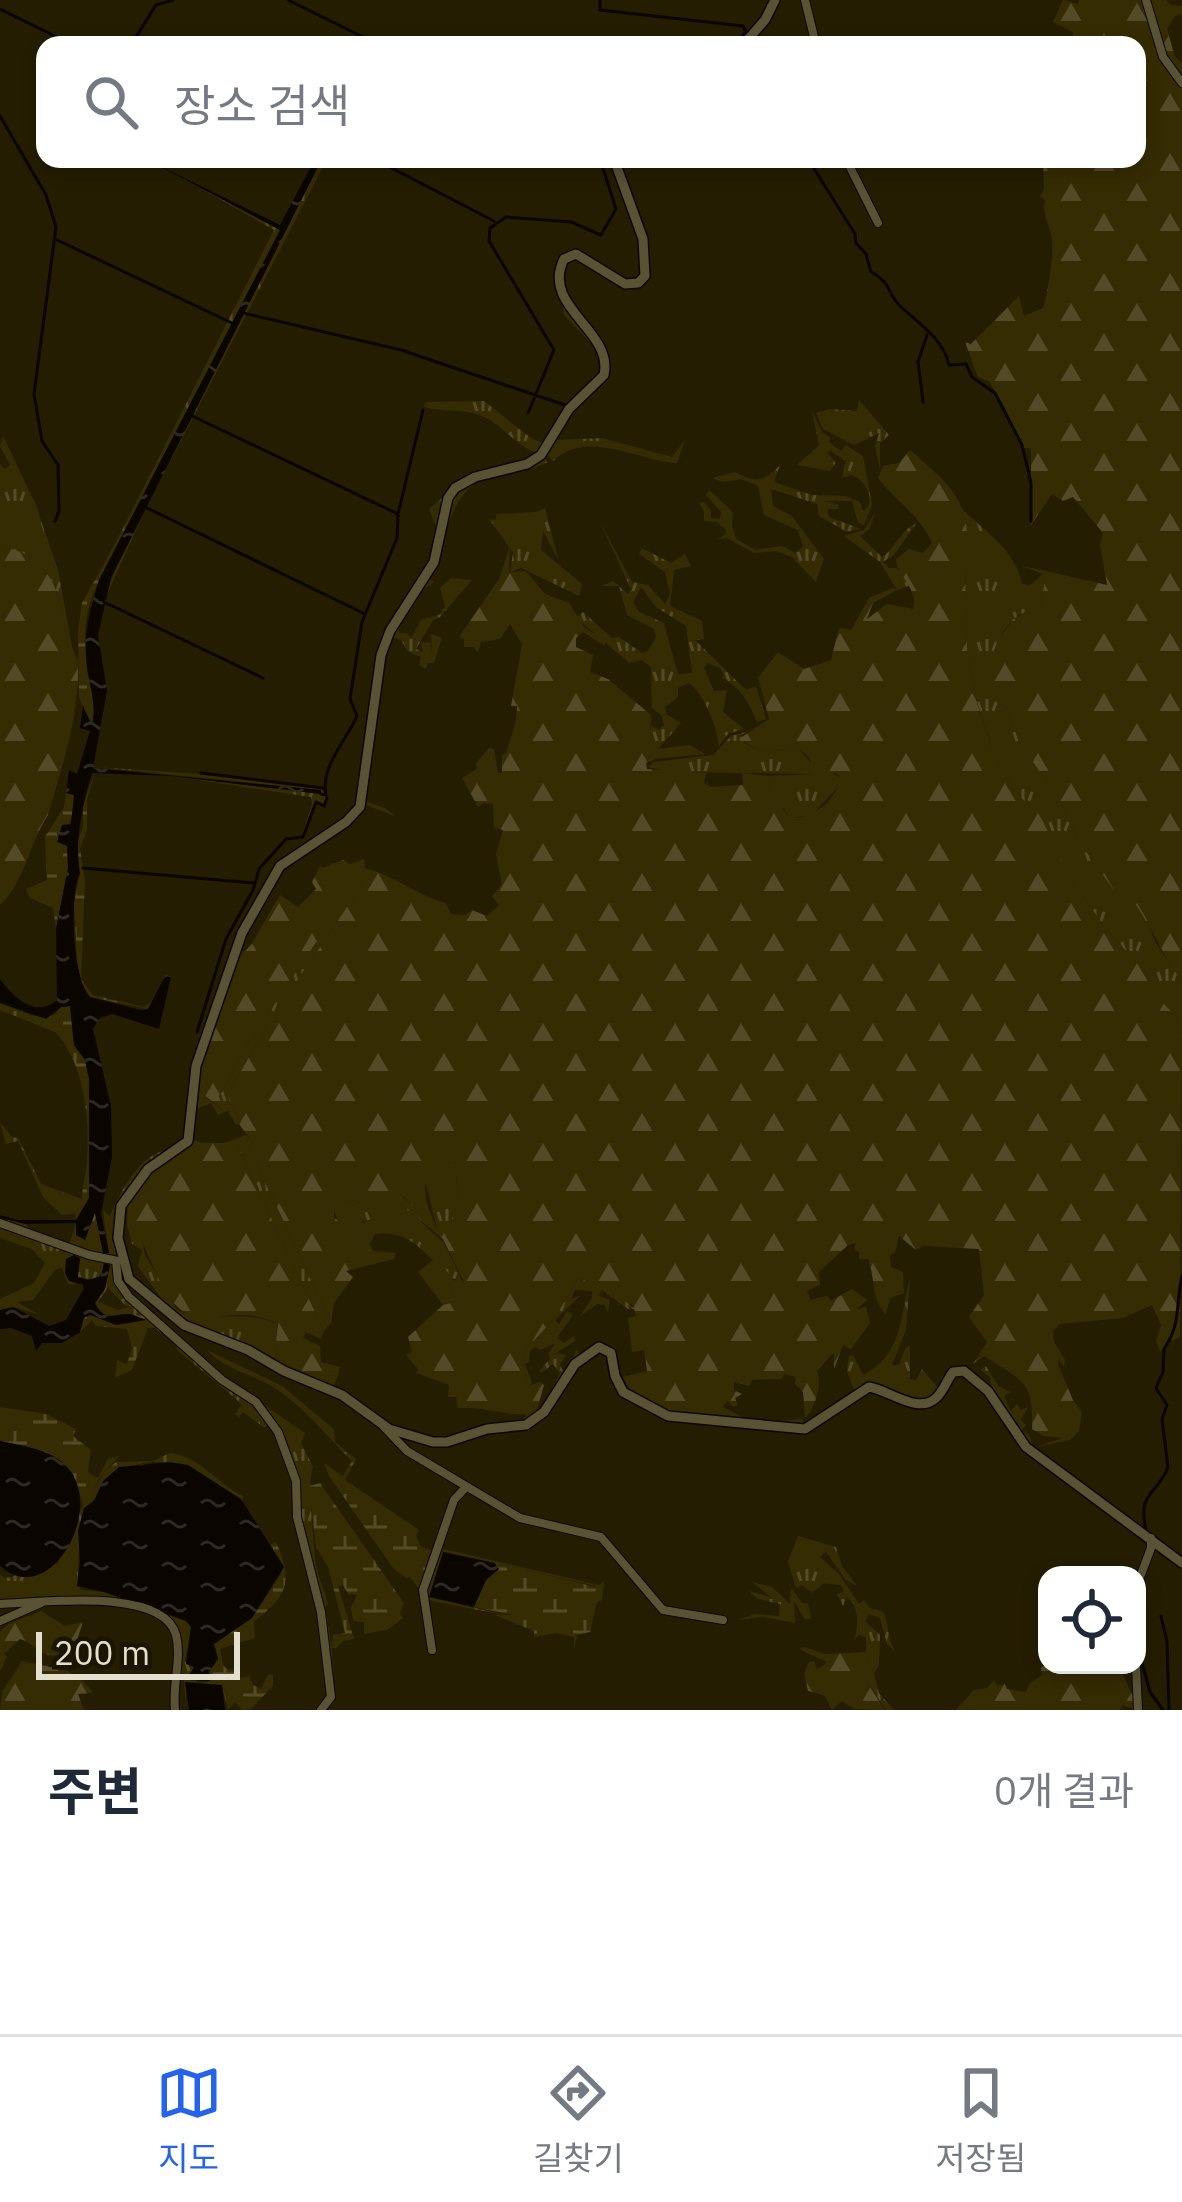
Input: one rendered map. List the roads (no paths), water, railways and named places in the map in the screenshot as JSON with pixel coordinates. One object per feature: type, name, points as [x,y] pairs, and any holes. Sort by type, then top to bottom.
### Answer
[{"type":"street","points":[[751,36],[775,0]]},
{"type":"street","points":[[805,0],[814,36]]},
{"type":"street","points":[[1146,0],[1163,57],[1182,83]]},
{"type":"street","points":[[321,1710],[332,1696],[324,1628],[300,1535],[296,1481],[285,1446],[256,1402],[222,1380],[129,1297],[115,1272],[117,1221],[124,1199],[148,1169],[188,1141],[196,1066],[242,932],[280,866],[346,822],[360,807],[381,656],[390,631],[434,562],[448,498],[475,477],[520,466],[541,455],[569,409],[604,375],[604,352],[567,302],[559,271],[564,259],[576,254],[625,284],[638,284],[645,276],[643,239],[617,168]]},
{"type":"street","points":[[850,168],[878,223]]},
{"type":"street","points":[[0,1223],[88,1256],[118,1260]]},
{"type":"street","points":[[118,1260],[134,1286],[184,1324],[342,1395],[407,1450],[465,1487],[520,1518],[601,1537],[663,1610],[723,1620]]},
{"type":"street","points":[[383,1426],[433,1442],[526,1425],[544,1412],[575,1364],[599,1347],[611,1353],[623,1392],[658,1414],[736,1420],[793,1431],[818,1425],[864,1388],[916,1404],[928,1403],[959,1371],[969,1373],[988,1390],[1026,1447],[1182,1562]]},
{"type":"street","points":[[432,1650],[423,1590],[454,1500],[465,1487]]},
{"type":"street","points":[[1144,1566],[1151,1536]]},
{"type":"street","points":[[0,1604],[118,1602],[148,1610],[170,1623],[177,1640],[175,1710]]},
{"type":"street","points":[[0,1622],[41,1603]]},
{"type":"street","points":[[1136,1674],[1138,1710]]},
{"type":"water","points":[[163,168],[280,225],[310,168],[317,168],[111,578],[98,635],[107,691],[93,768],[321,790],[321,794],[171,776],[92,773],[80,823],[74,917],[84,987],[90,997],[141,1010],[148,1009],[166,974],[171,977],[159,1029],[112,1014],[100,1018],[93,1029],[111,1106],[112,1157],[101,1214],[109,1253],[103,1253],[95,1213],[85,1240],[76,1235],[76,1223],[26,1224],[0,1218],[76,1220],[89,1198],[89,1079],[85,1060],[74,1045],[70,1006],[46,1019],[0,1003],[0,979],[18,999],[33,1006],[57,1000],[56,929],[68,868],[67,846],[57,842],[62,825],[71,824],[74,795],[66,793],[69,770],[77,774],[90,731],[80,728],[83,706],[92,725],[94,717],[86,647],[96,590],[280,230]]},
{"type":"water","points":[[80,1258],[78,1277],[88,1280],[101,1276],[104,1263],[110,1265],[105,1289],[95,1303],[102,1313],[146,1320],[116,1325],[90,1315],[84,1318],[80,1332],[62,1343],[42,1343],[36,1351],[32,1336],[0,1329],[0,1310],[13,1307],[49,1326],[66,1320],[84,1288],[69,1281],[65,1273],[66,1259]]},
{"type":"water","points":[[0,1441],[48,1454],[62,1462],[75,1480],[80,1502],[77,1525],[55,1564],[38,1575],[19,1576],[0,1566]]},
{"type":"water","points":[[188,1465],[241,1499],[284,1567],[252,1618],[214,1644],[218,1659],[209,1672],[210,1681],[186,1680],[194,1667],[186,1664],[191,1627],[186,1621],[77,1586],[78,1531],[84,1508],[94,1501],[103,1481],[119,1467]]},
{"type":"water","points":[[443,1552],[495,1563],[499,1569],[486,1580],[474,1607],[429,1597]]},
{"type":"water","points":[[185,1682],[222,1685],[225,1710],[189,1710]]},
{"type":"waterway","points":[[137,36],[156,5],[173,0]]},
{"type":"waterway","points":[[288,0],[361,36]]},
{"type":"waterway","points":[[600,0],[600,10],[743,26],[743,36]]},
{"type":"waterway","points":[[0,9],[55,36]]},
{"type":"waterway","points":[[0,116],[46,195],[56,227],[34,394],[42,441],[58,465],[55,521]]},
{"type":"waterway","points":[[391,168],[494,221]]},
{"type":"waterway","points":[[528,413],[554,350],[489,241],[490,228],[506,217],[571,222],[601,235],[616,209],[603,168]]},
{"type":"waterway","points":[[814,168],[855,234],[871,272],[936,340],[949,365],[966,364],[972,377],[995,393],[1022,445],[1031,483],[1031,521]]},
{"type":"waterway","points":[[55,239],[232,323]]},
{"type":"waterway","points":[[243,313],[401,350],[565,405]]},
{"type":"waterway","points":[[923,402],[918,362],[927,335]]},
{"type":"waterway","points":[[321,794],[326,795],[330,764],[357,716],[350,699],[362,622],[397,538],[398,514],[423,410]]},
{"type":"waterway","points":[[190,415],[396,513]]},
{"type":"waterway","points":[[145,507],[363,613]]},
{"type":"waterway","points":[[104,602],[263,678]]},
{"type":"waterway","points":[[201,773],[323,788]]},
{"type":"waterway","points":[[197,1032],[226,939],[259,869],[286,839],[303,837],[316,802],[324,806],[327,798]]},
{"type":"waterway","points":[[83,868],[253,883]]},
{"type":"waterway","points":[[1146,1530],[1146,1501],[1168,1467],[1162,1419],[1167,1405],[1156,1388],[1163,1372],[1164,1349],[1176,1322],[1182,1276]]},
{"type":"waterway","points":[[1161,1616],[1167,1642],[1169,1710]]},
{"type":"waterway","points":[[1145,1674],[1163,1710]]}]
